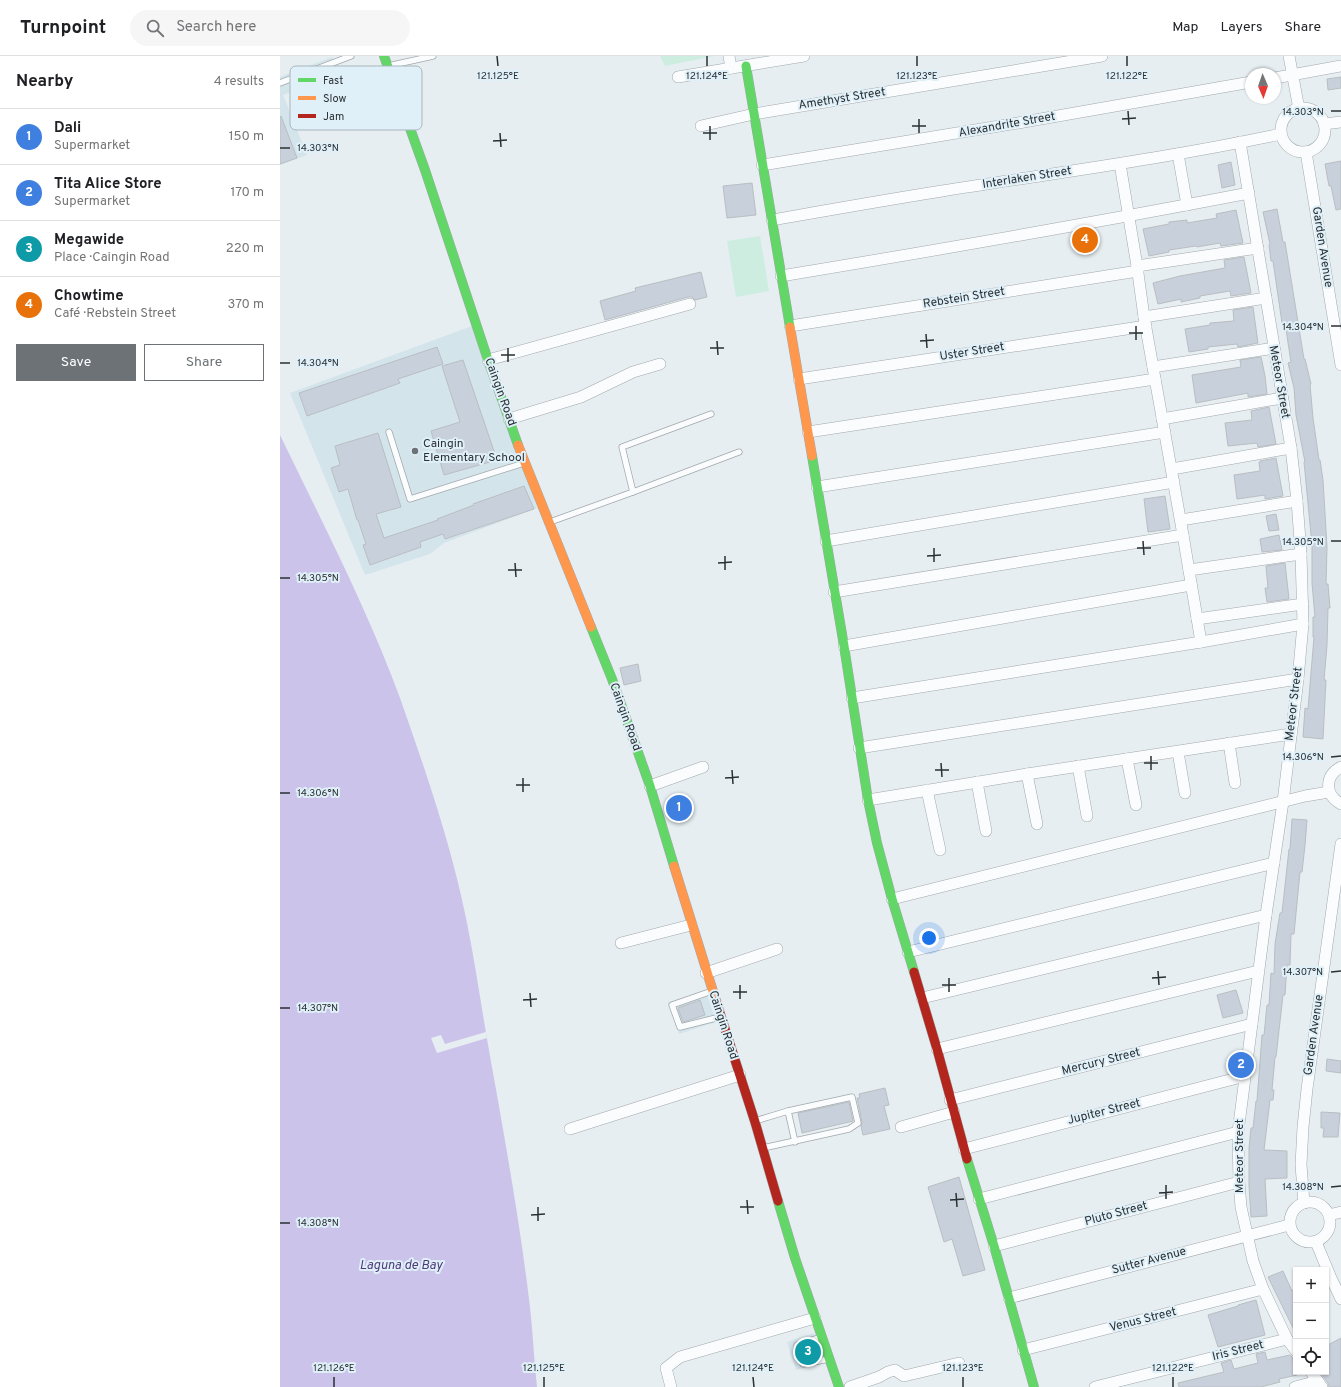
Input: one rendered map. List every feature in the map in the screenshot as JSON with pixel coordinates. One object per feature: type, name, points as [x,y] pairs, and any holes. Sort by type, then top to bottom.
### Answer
[{"type":"street","name":"Caingin Road","points":[[384,56],[387,66]]},
{"type":"street","points":[[729,56],[731,68]]},
{"type":"street","points":[[678,77],[784,58],[804,56]]},
{"type":"street","name":"Amethyst Street","points":[[701,126],[754,114],[1102,56]]},
{"type":"street","points":[[1289,56],[1299,109]]},
{"type":"street","points":[[746,66],[844,646],[859,748],[876,842],[1034,1387]]},
{"type":"street","points":[[1281,77],[1341,66]]},
{"type":"street","name":"Alexandrite Street","points":[[762,165],[1018,123],[1245,83]]},
{"type":"street","points":[[1299,109],[1307,109],[1314,112],[1320,117],[1324,124],[1325,131],[1319,145],[1306,152],[1290,148],[1284,142],[1281,134],[1281,127],[1287,115],[1292,111],[1299,109]]},
{"type":"street","points":[[1324,124],[1341,122]]},
{"type":"street","name":"Caingin Road","points":[[411,130],[426,170],[488,360],[525,463],[612,679],[650,786],[691,925],[763,1148],[795,1258],[839,1387]]},
{"type":"street","name":"Interlaken Street","points":[[772,220],[942,191],[1120,164],[1281,134]]},
{"type":"street","name":"Meteor Street","points":[[1240,142],[1291,448],[1297,501],[1303,624],[1283,802],[1258,971],[1238,1132],[1240,1207],[1253,1261],[1263,1289],[1287,1339],[1293,1347]]},
{"type":"street","name":"Garden Avenue","points":[[1306,152],[1341,365]]},
{"type":"street","points":[[1178,154],[1187,205]]},
{"type":"street","points":[[1120,164],[1138,268],[1145,322],[1184,535],[1201,642]]},
{"type":"street","points":[[782,276],[957,247],[1248,193]]},
{"type":"street","name":"Rebstein Street","points":[[790,326],[1258,248]]},
{"type":"street","name":"Uster Street","points":[[799,379],[1145,322],[1266,298]]},
{"type":"street","points":[[488,360],[690,304]]},
{"type":"street","points":[[1153,367],[1274,348]]},
{"type":"street","points":[[509,419],[581,397],[633,372],[660,364]]},
{"type":"street","points":[[808,432],[1155,379]]},
{"type":"street","points":[[1162,419],[1282,398]]},
{"type":"street","points":[[817,487],[1165,432]]},
{"type":"street","points":[[1172,469],[1291,448]]},
{"type":"street","points":[[826,541],[1174,482]]},
{"type":"street","points":[[1181,520],[1297,501]]},
{"type":"street","points":[[834,592],[1184,535]]},
{"type":"street","points":[[1189,570],[1300,554]]},
{"type":"street","points":[[844,646],[1191,586]]},
{"type":"street","points":[[1197,620],[1302,604]]},
{"type":"street","points":[[852,698],[1201,642],[1303,624]]},
{"type":"street","points":[[859,748],[1298,679]]},
{"type":"street","points":[[868,800],[1078,766],[1291,734]]},
{"type":"street","points":[[1229,743],[1235,783]]},
{"type":"street","points":[[1178,752],[1185,793]]},
{"type":"street","points":[[1127,759],[1136,806]]},
{"type":"street","points":[[1078,766],[1087,816]]},
{"type":"street","points":[[650,786],[703,767]]},
{"type":"street","points":[[1341,767],[1331,776],[1328,784],[1329,792],[1336,801],[1341,804]]},
{"type":"street","points":[[1027,774],[1037,824]]},
{"type":"street","points":[[977,782],[986,831]]},
{"type":"street","points":[[927,790],[940,850]]},
{"type":"street","points":[[892,899],[1283,802],[1329,792]]},
{"type":"street","name":"Garden Avenue","points":[[1304,1203],[1301,1165],[1303,1127],[1341,844]]},
{"type":"street","points":[[908,952],[1274,863]]},
{"type":"street","points":[[922,998],[1266,915]]},
{"type":"street","points":[[621,943],[691,925]]},
{"type":"street","points":[[706,973],[777,949]]},
{"type":"street","points":[[937,1049],[1258,971]]},
{"type":"street","name":"Mercury Street","points":[[950,1100],[1252,1024]]},
{"type":"street","points":[[570,1129],[740,1075]]},
{"type":"street","name":"Jupiter Street","points":[[964,1148],[1245,1076]]},
{"type":"street","points":[[900,1127],[954,1112]]},
{"type":"street","points":[[979,1199],[1238,1132]]},
{"type":"street","name":"Pluto Street","points":[[994,1246],[1239,1182]]},
{"type":"street","points":[[1311,1202],[1319,1204],[1325,1208],[1329,1215],[1330,1223],[1328,1231],[1323,1238],[1316,1242],[1307,1243],[1299,1240],[1292,1233],[1289,1225],[1292,1211],[1304,1203],[1311,1202]]},
{"type":"street","points":[[1329,1215],[1341,1212]]},
{"type":"street","name":"Sutter Avenue","points":[[1009,1298],[1289,1225]]},
{"type":"street","points":[[1316,1242],[1341,1299]]},
{"type":"street","name":"Venus Street","points":[[1023,1350],[1263,1289]]},
{"type":"street","points":[[671,1387],[666,1368],[680,1357],[815,1318]]},
{"type":"street","name":"Iris Street","points":[[1095,1387],[1287,1339]]},
{"type":"street","points":[[850,1387],[879,1378],[888,1372],[895,1370],[904,1376],[959,1363]]},
{"type":"street","points":[[1295,1387],[1317,1380]]},
{"type":"lane","points":[[325,66],[351,56]]},
{"type":"lane","points":[[387,66],[433,56]]},
{"type":"lane","points":[[280,83],[290,79]]},
{"type":"lane","points":[[633,492],[622,447],[711,414]]},
{"type":"lane","points":[[389,432],[410,499],[525,463]]},
{"type":"lane","points":[[550,522],[738,452]]},
{"type":"lane","points":[[712,991],[672,1005],[680,1027],[720,1017]]},
{"type":"lane","points":[[755,1122],[788,1111],[852,1097],[858,1123],[849,1130],[763,1148]]},
{"type":"lane","points":[[788,1111],[795,1142]]},
{"type":"lane","points":[[821,1336],[797,1345],[803,1364],[829,1359]]},
{"type":"shaded area","points":[[332,57],[335,66],[309,66]]},
{"type":"shaded area","points":[[290,73],[290,92],[283,95],[290,112],[290,130],[297,130],[307,155],[280,165],[280,77]]},
{"type":"shaded area","name":"Caingin Elementary School","points":[[472,326],[537,508],[444,543],[430,554],[365,575],[290,393]]},
{"type":"shaded area","points":[[706,991],[716,1022],[679,1034],[668,1002]]},
{"type":"shaded area","points":[[814,1333],[825,1363],[796,1370],[787,1342]]},
{"type":"green space","points":[[660,56],[714,56],[665,66]]},
{"type":"green space","points":[[760,236],[769,291],[736,297],[727,241]]},
{"type":"water","name":"Laguna de Bay","points":[[280,435],[359,598],[387,664],[429,782],[454,866],[470,940],[507,1150],[530,1307],[537,1387],[280,1387]]},
{"type":"pier","points":[[486,1032],[487,1038],[437,1053],[431,1038],[441,1035],[445,1044]]},
{"type":"building","points":[[1341,77],[1341,88],[1328,90],[1327,79]]},
{"type":"building","points":[[281,116],[297,158],[280,164],[280,117]]},
{"type":"building","points":[[1341,161],[1341,209],[1336,210],[1331,186],[1329,186],[1325,164]]},
{"type":"building","points":[[1231,162],[1235,185],[1222,188],[1218,165]]},
{"type":"building","points":[[752,183],[756,215],[727,218],[723,186]]},
{"type":"building","points":[[1277,209],[1283,242],[1285,242],[1304,359],[1311,384],[1313,418],[1323,480],[1327,547],[1326,584],[1328,584],[1330,608],[1328,608],[1324,680],[1326,680],[1323,739],[1303,737],[1305,708],[1308,709],[1314,637],[1313,617],[1315,617],[1312,583],[1312,545],[1305,462],[1296,415],[1294,388],[1288,363],[1291,362],[1285,323],[1282,323],[1273,261],[1271,261],[1270,244],[1263,212]]},
{"type":"building","points":[[1236,210],[1243,243],[1221,246],[1220,243],[1196,246],[1169,250],[1169,252],[1149,256],[1143,229],[1169,224],[1169,222],[1187,220],[1187,223],[1217,218],[1216,214]]},
{"type":"building","points":[[1244,257],[1251,293],[1231,296],[1230,291],[1200,296],[1200,298],[1181,302],[1181,299],[1158,304],[1153,283],[1180,276],[1225,268],[1224,260]]},
{"type":"building","points":[[701,272],[707,297],[695,300],[692,297],[688,297],[605,320],[600,301],[636,291],[635,288]]},
{"type":"building","points":[[1253,307],[1258,343],[1238,347],[1237,344],[1208,347],[1208,349],[1189,352],[1185,329],[1210,325],[1210,323],[1234,321],[1233,310]]},
{"type":"building","points":[[437,347],[443,364],[398,379],[400,383],[307,416],[299,393]]},
{"type":"building","points":[[1261,357],[1267,394],[1248,397],[1248,393],[1196,403],[1192,375],[1241,367],[1240,360]]},
{"type":"building","points":[[463,360],[497,460],[444,475],[431,431],[460,422],[442,366]]},
{"type":"building","points":[[1269,407],[1276,444],[1258,447],[1257,443],[1228,446],[1225,423],[1252,420],[1251,411]]},
{"type":"building","points":[[378,433],[401,507],[376,514],[384,538],[438,520],[437,519],[474,505],[473,504],[524,486],[534,509],[445,539],[443,534],[420,542],[421,547],[370,565],[363,545],[366,544],[348,489],[339,492],[331,468],[340,465],[335,446]]},
{"type":"building","points":[[1276,458],[1283,496],[1265,499],[1265,495],[1237,499],[1234,475],[1260,471],[1260,461]]},
{"type":"building","points":[[1165,496],[1170,529],[1148,532],[1144,499]]},
{"type":"building","points":[[1276,514],[1279,530],[1269,531],[1266,516]]},
{"type":"building","points":[[1279,535],[1282,550],[1262,552],[1260,539]]},
{"type":"building","points":[[1285,563],[1289,599],[1267,602],[1265,588],[1268,588],[1266,566]]},
{"type":"building","points":[[638,664],[641,681],[624,685],[620,668]]},
{"type":"building","points":[[1292,819],[1307,820],[1305,845],[1302,872],[1300,872],[1294,934],[1291,934],[1290,965],[1287,965],[1285,995],[1283,995],[1275,1057],[1272,1090],[1274,1090],[1273,1100],[1270,1100],[1264,1150],[1287,1151],[1287,1178],[1265,1179],[1267,1216],[1251,1217],[1249,1148],[1251,1128],[1253,1128],[1257,1101],[1262,1035],[1264,1035],[1267,1005],[1269,1005],[1271,973],[1274,974],[1275,944],[1280,913],[1282,913]]},
{"type":"building","points":[[1236,990],[1243,1013],[1223,1018],[1217,995]]},
{"type":"building","points":[[700,1000],[705,1015],[683,1022],[678,1008]]},
{"type":"building","points":[[1327,1059],[1341,1061],[1341,1073],[1326,1071]]},
{"type":"building","points":[[885,1088],[889,1105],[884,1106],[890,1129],[863,1135],[857,1098],[860,1098],[859,1094]]},
{"type":"building","points":[[849,1102],[853,1121],[802,1133],[798,1113]]},
{"type":"building","points":[[1321,1112],[1340,1113],[1338,1137],[1323,1137],[1324,1128],[1321,1128]]},
{"type":"building","points":[[959,1177],[985,1270],[963,1276],[952,1239],[944,1242],[928,1187]]},
{"type":"building","points":[[1283,1271],[1292,1291],[1293,1290],[1293,1328],[1268,1277]]},
{"type":"building","points":[[1256,1300],[1265,1335],[1218,1347],[1208,1315]]},
{"type":"building","points":[[1341,1338],[1341,1387],[1329,1387],[1322,1375],[1329,1375],[1329,1344]]},
{"type":"building","points":[[811,1345],[815,1357],[806,1359],[802,1348]]},
{"type":"building","points":[[1265,1352],[1267,1360],[1290,1355],[1293,1361],[1293,1375],[1297,1375],[1279,1379],[1280,1382],[1261,1387],[1179,1387],[1178,1383],[1224,1372],[1221,1363],[1231,1360],[1234,1369],[1258,1363],[1256,1354]]},
{"type":"traffic: fast","points":[[384,56],[388,66]]},
{"type":"traffic: fast","points":[[746,66],[790,327]]},
{"type":"traffic: fast","points":[[411,130],[518,445]]},
{"type":"traffic: fast","points":[[812,456],[868,800],[877,843],[914,972]]},
{"type":"traffic: fast","points":[[591,627],[612,679],[650,786],[674,866]]},
{"type":"traffic: fast","points":[[967,1159],[994,1246],[1034,1387]]},
{"type":"traffic: fast","points":[[778,1201],[795,1258],[839,1387]]},
{"type":"traffic: slow","points":[[790,327],[812,456]]},
{"type":"traffic: slow","points":[[518,445],[591,627]]},
{"type":"traffic: slow","points":[[674,866],[716,1001]]},
{"type":"traffic: jam","points":[[914,972],[967,1159]]},
{"type":"traffic: jam","points":[[716,1001],[755,1122],[778,1201]]},
{"type":"place","name":"Chowtime","points":[[1085,240]]},
{"type":"place","name":"Caingin Elementary School","points":[[415,451]]},
{"type":"place","name":"Dali","points":[[679,808]]},
{"type":"place","name":"Tita Alice Store","points":[[1241,1065]]},
{"type":"place","name":"Megawide","points":[[808,1352]]}]
